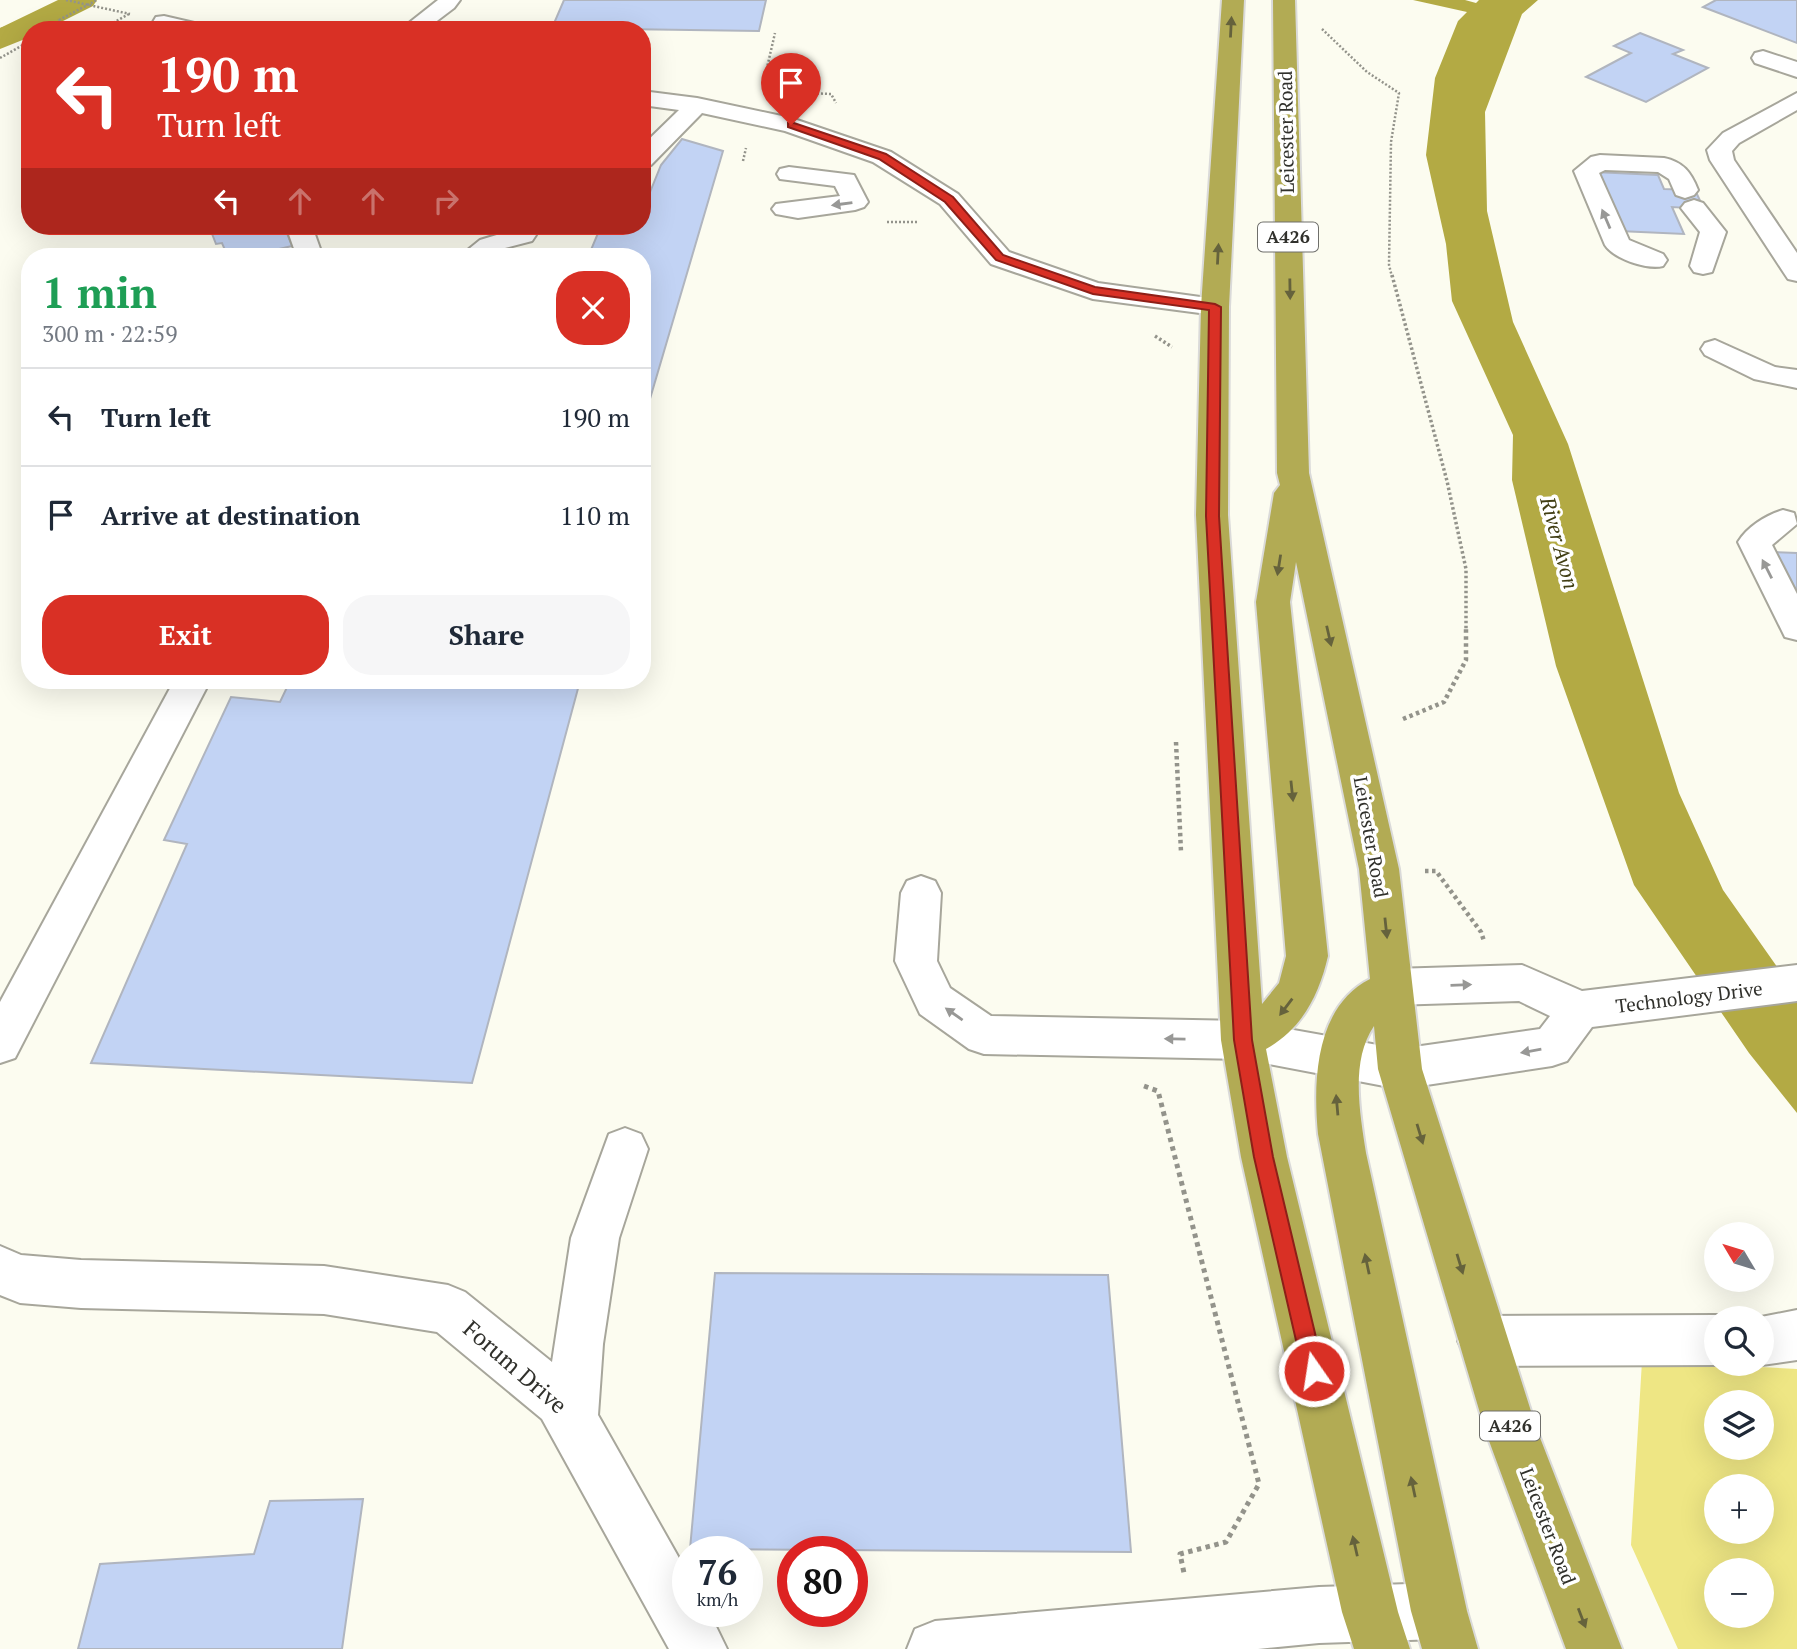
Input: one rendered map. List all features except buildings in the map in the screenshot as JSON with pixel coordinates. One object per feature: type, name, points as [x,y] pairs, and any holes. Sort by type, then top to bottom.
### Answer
[{"type":"highway","points":[[1233,0],[1215,307],[1212,516],[1243,1040],[1264,1157],[1376,1631]]},
{"type":"highway","name":"Leicester Road","points":[[1284,0],[1293,474],[1380,869],[1400,1069],[1511,1430],[1594,1649]]},
{"type":"highway","points":[[1243,1040],[1268,1027],[1289,1006],[1303,979],[1307,956],[1273,602],[1293,474]]},
{"type":"highway","points":[[1393,988],[1366,1003],[1349,1029],[1340,1058],[1335,1099],[1343,1153],[1445,1630]]},
{"type":"street","points":[[423,21],[449,0]]},
{"type":"street","points":[[1763,58],[1797,70]]},
{"type":"street","points":[[651,99],[697,105],[791,125],[882,157],[949,199],[1000,258],[1093,290],[1215,307]]},
{"type":"street","points":[[1797,100],[1731,138],[1719,150],[1797,273]]},
{"type":"street","points":[[651,151],[697,105]]},
{"type":"street","points":[[1771,115],[1797,124]]},
{"type":"street","points":[[1654,260],[1618,245],[1586,171],[1600,162],[1664,165],[1680,175],[1689,199],[1713,232],[1703,266]]},
{"type":"street","points":[[785,209],[798,210],[855,202],[845,180],[789,174]]},
{"type":"street","points":[[483,248],[523,235]]},
{"type":"street","points":[[1715,349],[1759,373],[1777,378],[1797,379]]},
{"type":"street","points":[[1783,521],[1754,542],[1797,628]]},
{"type":"street","points":[[0,1044],[188,689]]},
{"type":"street","points":[[921,893],[916,961],[935,1001],[984,1035],[1243,1040],[1400,1069],[1552,1047],[1580,1010],[1522,983],[1393,988]]},
{"type":"street","name":"Technology Drive","points":[[1580,1010],[1797,983]]},
{"type":"street","points":[[572,1419],[578,1344],[596,1238],[625,1149]]},
{"type":"street","name":"Forum Drive","points":[[0,1270],[20,1279],[80,1284],[324,1290],[449,1309],[560,1401],[699,1649]]},
{"type":"street","points":[[1774,1338],[1797,1335]]},
{"type":"street","points":[[1483,1341],[1704,1340]]},
{"type":"street","points":[[935,1649],[1320,1615],[1376,1631],[1445,1630]]},
{"type":"path","points":[[66,0],[160,21]]},
{"type":"path","points":[[58,21],[97,0]]},
{"type":"path","points":[[116,21],[128,14]]},
{"type":"path","points":[[1319,27],[1367,72],[1399,93],[1391,142],[1390,265],[1447,481],[1466,569],[1466,660],[1444,702],[1403,719]]},
{"type":"path","points":[[0,58],[21,46]]},
{"type":"shaded area","points":[[1642,1361],[1704,1364],[1704,1376],[1774,1376],[1774,1368],[1797,1369],[1797,1649],[1678,1649],[1631,1545]]},
{"type":"water","name":"River Avon","points":[[1413,0],[1465,0],[1476,3],[1479,0],[1538,0],[1522,14],[1485,112],[1487,211],[1513,322],[1568,444],[1679,793],[1723,890],[1797,995],[1797,1113],[1749,1053],[1634,885],[1556,666],[1512,480],[1513,435],[1452,301],[1446,244],[1426,155],[1435,78],[1458,21],[1467,12]]},
{"type":"water","points":[[49,17],[46,21],[21,21]]},
{"type":"water","points":[[21,21],[21,36],[0,48],[0,28]]},
{"type":"waterway","points":[[39,21],[82,0]]},
{"type":"waterway","points":[[0,40],[21,30]]},
{"type":"route","points":[[791,125],[882,157],[949,199],[1000,258],[1093,290],[1215,307],[1212,516],[1243,1040],[1264,1157],[1314,1371]]}]
